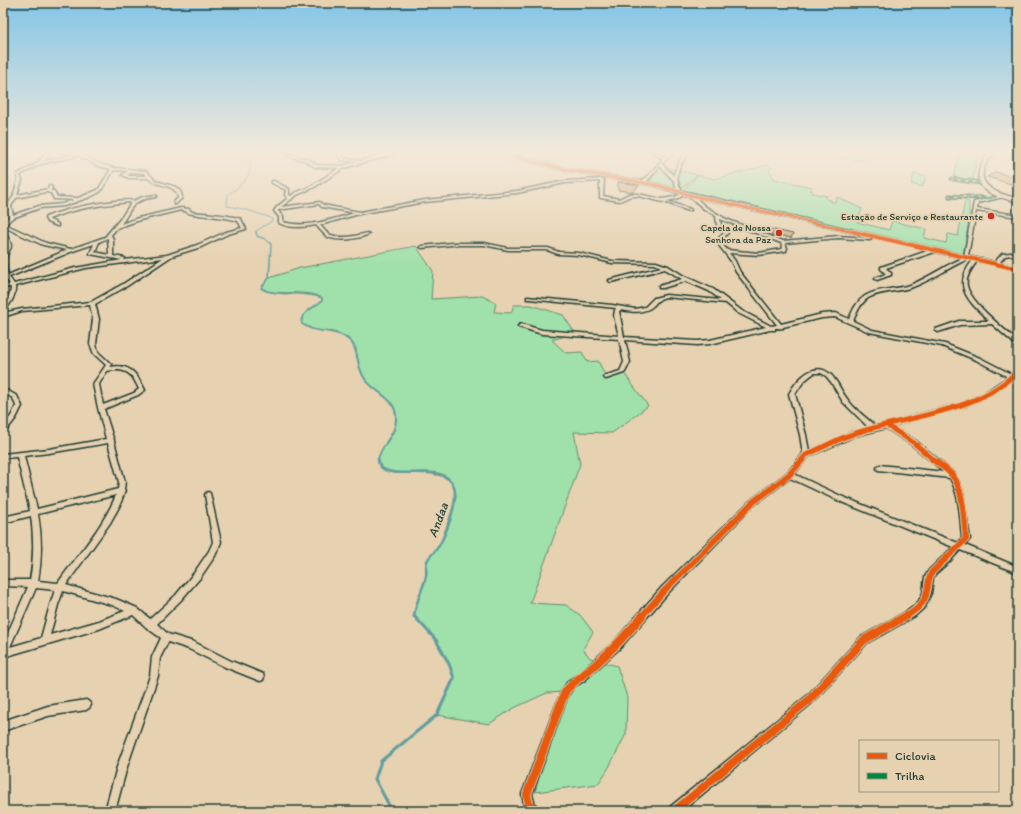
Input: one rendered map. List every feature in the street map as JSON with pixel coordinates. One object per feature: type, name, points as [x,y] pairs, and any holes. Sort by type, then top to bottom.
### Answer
[{"type":"main road","points":[[988,190],[1018,200]]},
{"type":"street","points":[[11,217],[9,206],[15,197],[17,190]]},
{"type":"street","points":[[15,197],[50,190]]},
{"type":"street","points":[[3,308],[10,300],[13,292],[13,286],[6,277],[3,259],[4,253],[8,248],[3,232],[5,223],[11,217],[39,207],[50,207],[81,199],[100,190]]},
{"type":"street","points":[[175,203],[180,198],[180,193],[178,190]]},
{"type":"street","points":[[287,190],[287,195],[290,198]]},
{"type":"street","points":[[277,209],[290,198],[304,190]]},
{"type":"street","points":[[277,209],[276,211],[281,217],[280,221],[284,224],[318,225],[327,221],[360,213],[425,201],[527,190]]},
{"type":"street","points":[[601,190],[600,197],[602,198],[620,200],[633,195],[661,200],[689,210]]},
{"type":"street","points":[[672,190],[933,251],[1018,269]]},
{"type":"street","points":[[680,190],[683,193]]},
{"type":"street","points":[[46,191],[53,192],[55,198],[81,199]]},
{"type":"street","points":[[661,200],[675,198],[683,193]]},
{"type":"street","points":[[690,195],[705,208],[718,216],[783,242],[838,237],[884,239]]},
{"type":"street","points":[[89,196],[87,202],[90,206]]},
{"type":"street","points":[[57,225],[47,220],[61,212],[90,206],[130,201],[133,203],[155,196]]},
{"type":"street","points":[[950,196],[965,198],[996,198]]},
{"type":"street","points":[[966,258],[976,202],[1003,196]]},
{"type":"street","points":[[6,277],[109,235],[123,219],[133,203]]},
{"type":"street","points":[[277,209],[320,203],[322,206],[360,213]]},
{"type":"street","points":[[50,207],[61,212]]},
{"type":"street","points":[[3,287],[36,281],[75,269],[170,255],[199,246],[227,233],[244,229],[240,220],[221,214],[193,214],[181,209],[139,219],[114,228]]},
{"type":"street","points":[[974,210],[1018,216]]},
{"type":"street","points":[[718,216],[719,226],[726,233],[720,239],[720,244],[745,282],[781,327]]},
{"type":"street","points":[[318,225],[325,233],[332,236],[347,238],[367,234]]},
{"type":"street","points":[[4,226],[45,244],[71,250]]},
{"type":"street","points":[[5,235],[16,231]]},
{"type":"street","points":[[109,235],[111,257]]},
{"type":"street","points":[[97,241],[92,253],[130,261]]},
{"type":"street","points":[[726,251],[760,254],[784,250],[785,248],[783,242]]},
{"type":"street","points":[[422,247],[467,243],[484,244],[508,249],[544,249],[561,254],[580,254],[612,262],[646,262],[666,267],[687,279],[712,290],[740,312],[772,329]]},
{"type":"street","points":[[877,279],[889,274],[883,268],[933,251]]},
{"type":"street","points":[[996,264],[1004,255],[1018,253]]},
{"type":"street","points":[[3,315],[22,310],[92,303],[125,285],[170,255]]},
{"type":"street","points":[[851,320],[864,298],[925,281],[966,258]]},
{"type":"street","points":[[976,260],[966,272],[965,288],[993,322],[1018,344]]},
{"type":"street","points":[[610,281],[666,267]]},
{"type":"street","points":[[661,287],[687,279]]},
{"type":"street","points":[[529,298],[537,298],[555,302],[646,309],[656,298],[666,296],[726,302]]},
{"type":"street","points":[[10,300],[22,310]]},
{"type":"street","points":[[44,641],[60,587],[116,507],[122,491],[122,482],[100,408],[96,384],[106,370],[108,364],[96,353],[93,344],[96,319],[92,303]]},
{"type":"street","points":[[606,377],[617,374],[626,368],[627,362],[617,316],[617,310],[620,308]]},
{"type":"street","points":[[521,326],[542,332],[622,339],[697,343],[710,342],[831,315],[842,316],[871,331],[943,345],[956,349],[1012,377],[1018,383]]},
{"type":"street","points":[[938,330],[959,323],[993,322]]},
{"type":"street","points":[[100,408],[136,394],[142,390],[137,379],[126,369],[117,367],[106,370]]},
{"type":"street","points":[[534,811],[527,794],[565,692],[571,684],[582,677],[617,645],[665,590],[752,503],[789,475],[806,455],[853,434],[964,405],[986,394],[1012,377],[1018,370]]},
{"type":"street","points":[[806,455],[803,435],[792,394],[808,374],[813,371],[828,375],[846,402],[874,429]]},
{"type":"street","points":[[3,390],[15,397],[19,406],[14,416],[3,430]]},
{"type":"street","points":[[674,811],[810,699],[864,640],[912,613],[922,604],[927,593],[929,577],[932,572],[966,539],[960,493],[958,484],[952,475],[914,443],[888,426]]},
{"type":"street","points":[[3,456],[49,451],[110,440]]},
{"type":"street","points":[[3,654],[33,584],[37,555],[35,513],[20,454]]},
{"type":"street","points":[[880,468],[952,475]]},
{"type":"street","points":[[789,475],[841,498],[1018,570]]},
{"type":"street","points":[[3,520],[122,491]]},
{"type":"street","points":[[150,625],[173,604],[195,577],[214,549],[217,542],[208,495]]},
{"type":"street","points":[[3,583],[60,587],[113,602],[134,611],[166,637],[191,646],[228,664],[260,677]]},
{"type":"street","points":[[3,654],[99,625],[134,611]]},
{"type":"street","points":[[110,811],[122,767],[154,676],[156,656],[166,637]]},
{"type":"street","points":[[3,726],[48,711],[86,705]]},
{"type":"green space","points":[[684,190],[810,190],[813,191],[812,193],[827,196],[826,199],[831,200],[831,202],[835,202],[837,197],[862,209],[857,222],[889,230],[892,221],[926,229],[924,238],[946,243],[948,234],[958,236],[965,201],[969,202],[969,217],[964,254]]},
{"type":"green space","points":[[416,246],[433,271],[431,299],[482,296],[496,303],[494,312],[511,313],[514,305],[531,305],[563,315],[575,333],[552,340],[566,353],[582,352],[587,362],[598,361],[605,375],[624,373],[648,406],[612,433],[574,432],[580,464],[530,603],[566,605],[580,615],[593,632],[583,649],[590,658],[617,666],[627,697],[626,734],[608,769],[598,784],[535,792],[551,731],[565,692],[547,693],[514,708],[489,724],[437,715],[454,678],[449,664],[436,640],[414,617],[417,601],[426,576],[426,564],[428,559],[440,544],[456,496],[453,483],[446,476],[437,473],[391,472],[383,469],[379,465],[379,455],[394,430],[396,415],[395,410],[389,401],[365,379],[359,366],[356,348],[342,335],[312,329],[302,324],[301,320],[303,315],[322,301],[322,298],[307,293],[271,292],[265,291],[261,288],[269,278],[300,268]]},
{"type":"building","points":[[618,190],[635,190],[633,192]]},
{"type":"building","name":"Capela de Nossa Senhora da Paz","points":[[766,228],[793,234],[791,238],[765,232]]},
{"type":"waterway","name":"Andaa","points":[[234,190],[228,194],[227,206],[244,209],[271,218],[272,221],[256,232]]},
{"type":"waterway","name":"Andaa","points":[[256,232],[257,236],[265,239],[271,244],[269,278],[261,288],[275,293],[307,294],[322,298],[322,301],[305,313],[302,324],[312,329],[338,334]]},
{"type":"waterway","name":"Andaa","points":[[338,334],[351,341],[356,352],[361,372],[365,379],[373,388],[388,399],[392,404],[396,415],[395,427],[378,459]]},
{"type":"waterway","name":"Andaa","points":[[378,459],[381,467],[388,471],[398,473],[435,474],[445,477],[452,483],[454,489],[455,496],[452,514],[440,544],[427,561],[426,576],[414,616]]},
{"type":"waterway","name":"Andaa","points":[[392,811],[375,779],[381,761],[437,715],[454,678],[449,664],[436,640],[414,616]]},
{"type":"marked path","points":[[950,196],[965,198],[996,198]]},
{"type":"cycle path","points":[[673,190],[1018,269]]},
{"type":"cycle path","points":[[534,811],[529,804],[527,794],[565,692],[571,684],[582,677],[617,645],[665,590],[752,503],[789,475],[806,455],[853,434],[964,405],[986,394],[1012,377],[1018,370]]},
{"type":"cycle path","points":[[674,811],[810,699],[864,640],[912,613],[922,604],[927,593],[929,577],[932,572],[966,539],[960,493],[952,475],[914,443],[888,426]]},
{"type":"place","name":"Estação de Serviço e Restaurante","points":[[991,216]]},
{"type":"place","name":"Capela de Nossa Senhora da Paz","points":[[779,233]]}]
